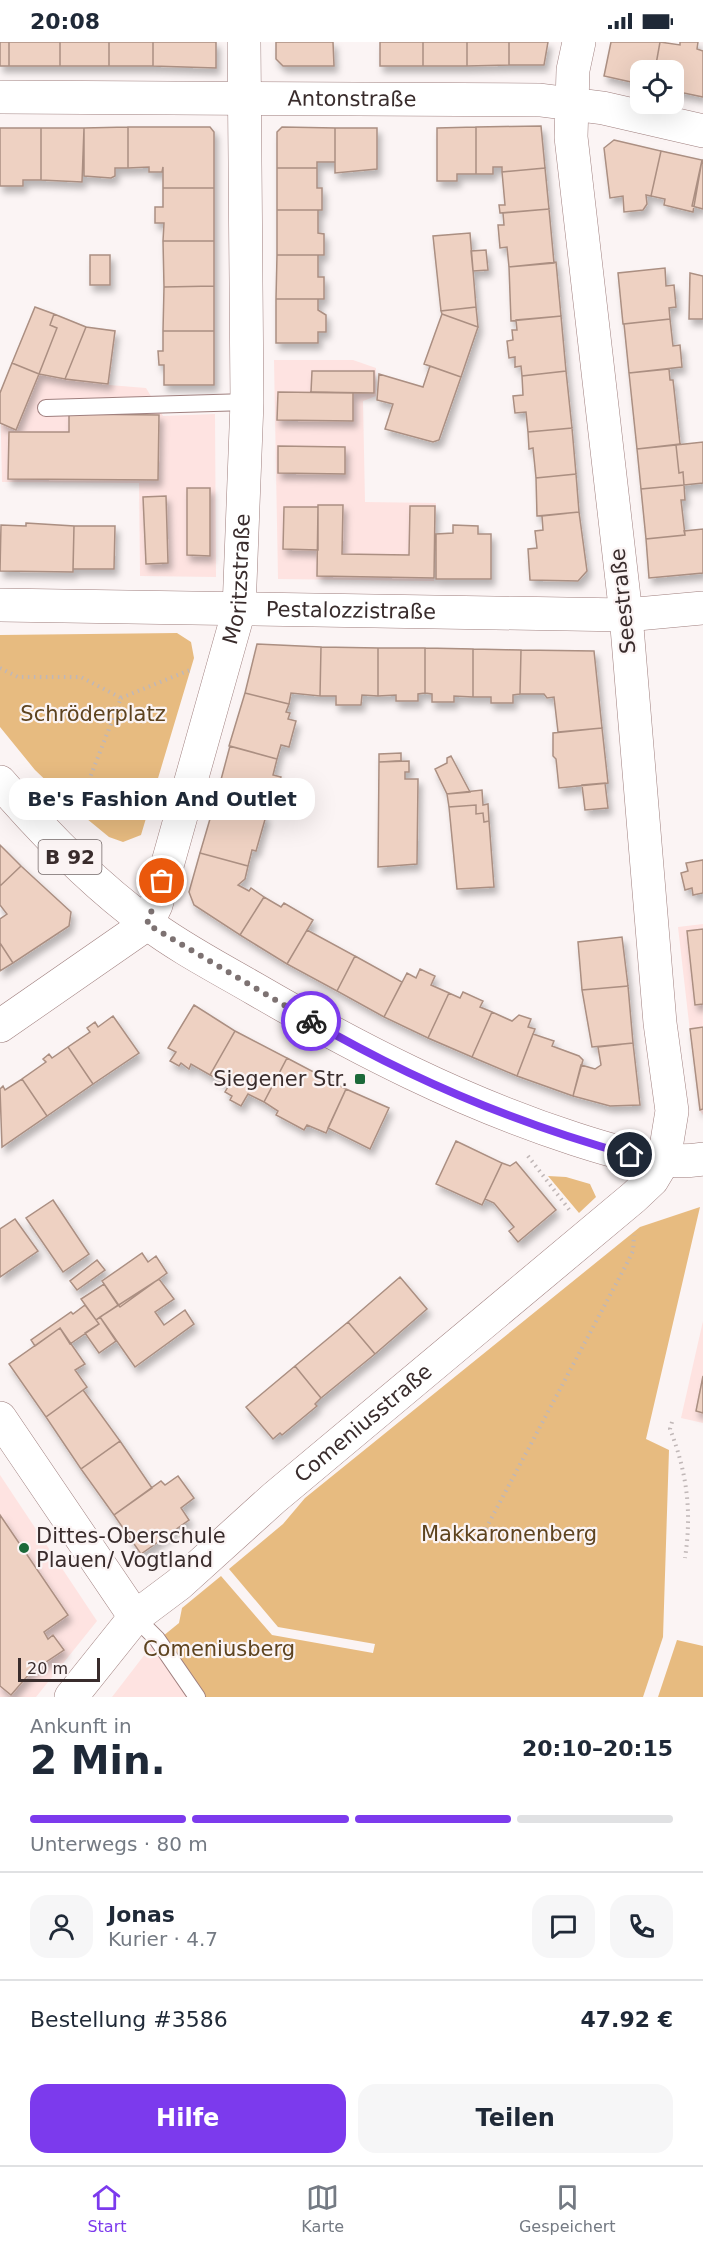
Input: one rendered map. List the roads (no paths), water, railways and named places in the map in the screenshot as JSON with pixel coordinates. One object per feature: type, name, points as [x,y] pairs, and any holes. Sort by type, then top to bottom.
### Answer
[{"type":"street","name":"Moritzstraße","points":[[147,924],[156,905],[239,610],[247,402],[243,42]]},
{"type":"street","name":"Seestraße","points":[[579,42],[571,102],[571,137],[626,615],[660,1023],[672,1111],[664,1160]]},
{"type":"street","name":"Antonstraße","points":[[0,97],[540,100],[571,102],[703,131]]},
{"type":"street","name":"Pestalozzistraße","points":[[0,605],[626,615],[703,608]]},
{"type":"street","name":"B 92","points":[[0,782],[65,853],[147,924],[316,1024],[413,1076],[526,1124],[630,1155],[664,1160],[703,1159]]},
{"type":"street","points":[[0,1026],[147,924]]},
{"type":"street","name":"Comeniusstraße","points":[[70,1697],[135,1617],[179,1584],[274,1498],[634,1197],[652,1180],[664,1160]]},
{"type":"street","points":[[0,1418],[135,1617]]},
{"type":"lane","points":[[46,408],[247,402]]},
{"type":"lane","points":[[135,1617],[157,1639],[197,1697]]},
{"type":"place","name":"Be's Fashion And Outlet","points":[[162,881]]},
{"type":"place","name":"Siegener Str.","points":[[360,1079]]},
{"type":"place","name":"Dittes-Oberschule Plauen/ Vogtland","points":[[24,1548]]},
{"type":"park label","name":"Schröderplatz","points":[[93,714]]},
{"type":"park label","name":"Makkaronenberg","points":[[509,1534]]},
{"type":"park label","name":"Comeniusberg","points":[[219,1649]]}]
